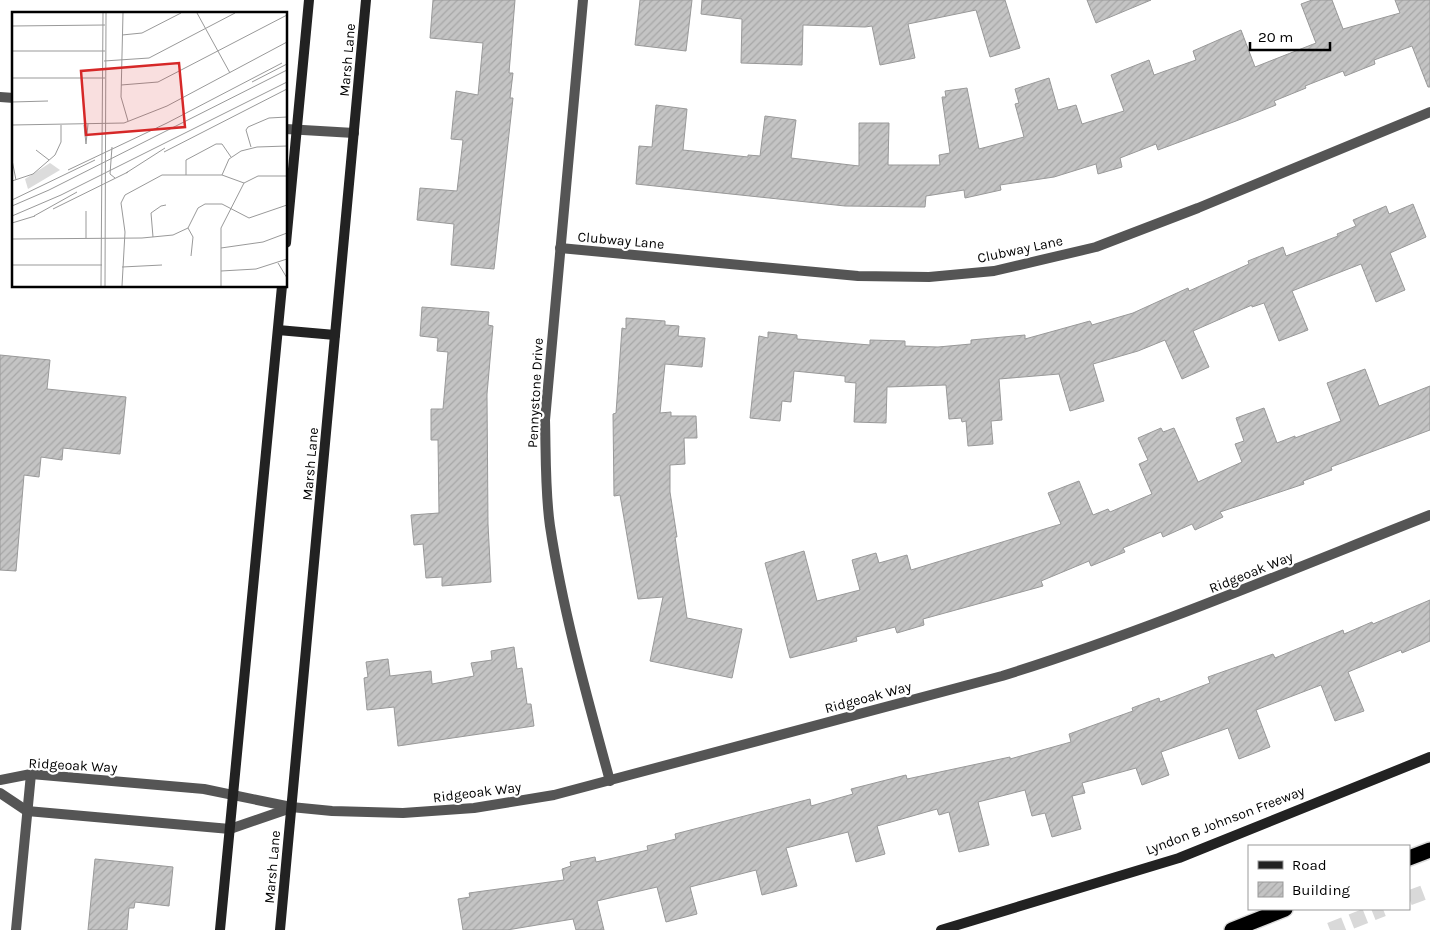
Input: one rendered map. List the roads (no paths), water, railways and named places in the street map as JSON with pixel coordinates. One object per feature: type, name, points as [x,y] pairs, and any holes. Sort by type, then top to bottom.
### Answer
[{"type":"highway","points":[[1410,858],[1430,850]]},
{"type":"highway","points":[[1232,930],[1282,910]]},
{"type":"main road","points":[[288,206],[292,129],[309,0]]},
{"type":"main road","name":"Marsh Lane","points":[[280,930],[366,0]]},
{"type":"main road","points":[[220,930],[282,288]]},
{"type":"main road","points":[[278,330],[336,335]]},
{"type":"main road","name":"Lyndon B Johnson Freeway","points":[[941,930],[1179,858],[1430,757]]},
{"type":"street","name":"Pennystone Drive","points":[[583,0],[545,420],[546,468],[550,524],[566,612],[610,781]]},
{"type":"street","name":"Clubway Lane","points":[[560,248],[858,276],[929,277],[994,271],[1096,246],[1207,204],[1430,112]]},
{"type":"street","points":[[292,129],[354,133]]},
{"type":"street","name":"Ridgeoak Way","points":[[0,780],[30,774],[204,789],[292,808],[403,813],[474,808],[554,796],[1002,676],[1074,653],[1196,608],[1430,515]]},
{"type":"street","points":[[16,930],[30,774]]},
{"type":"street","name":"Ridgeoak Way","points":[[0,793],[27,811],[230,829],[292,808]]},
{"type":"tunnel","points":[[1410,898],[1430,890]]},
{"type":"tunnel","points":[[1330,930],[1380,910]]}]
